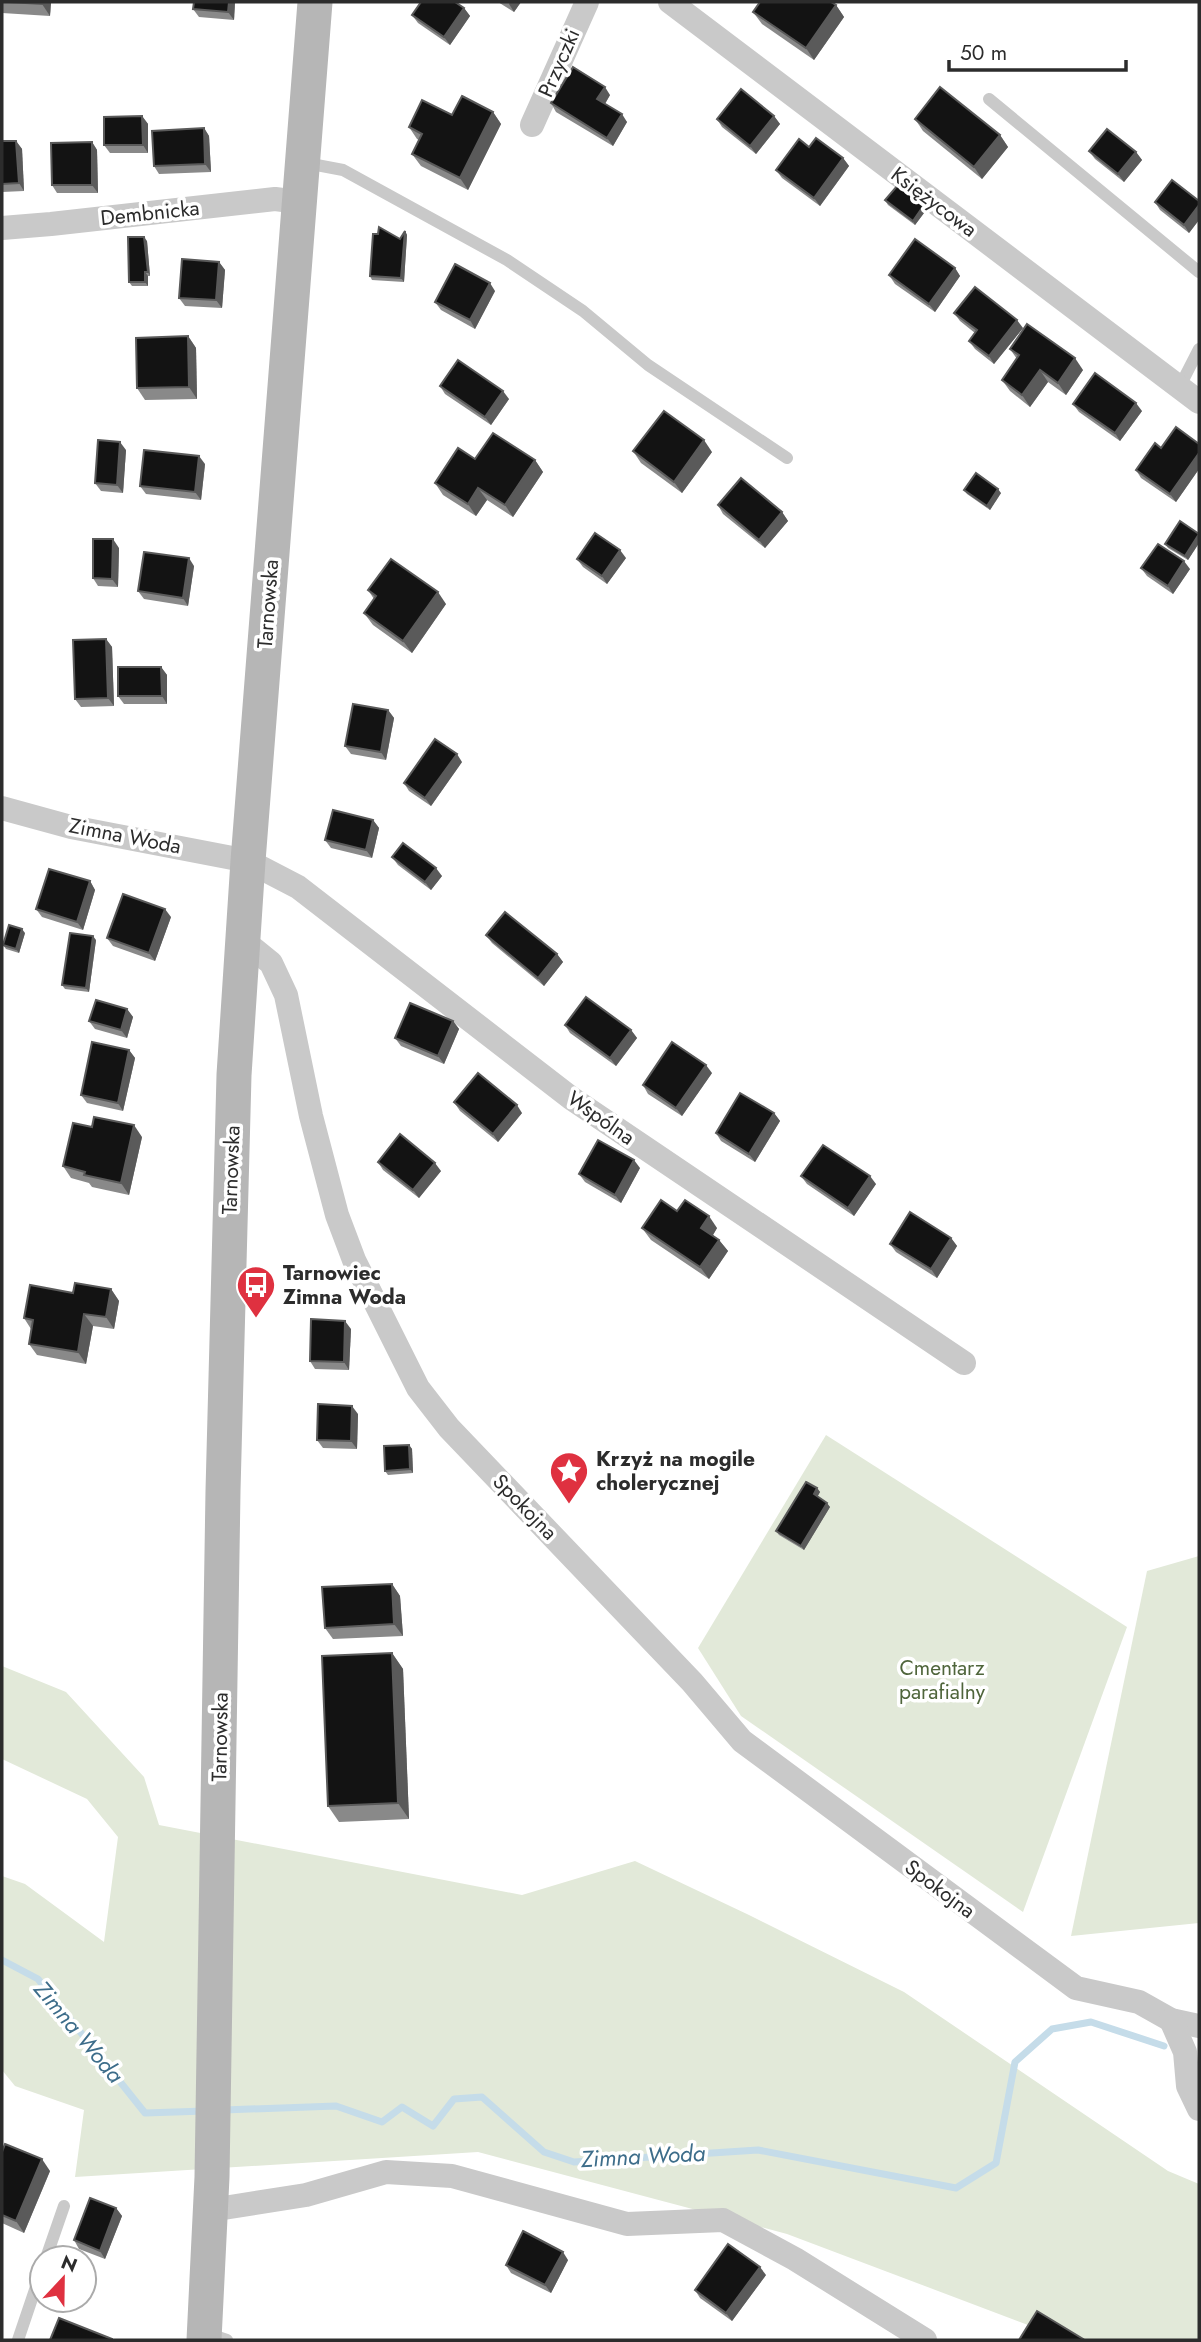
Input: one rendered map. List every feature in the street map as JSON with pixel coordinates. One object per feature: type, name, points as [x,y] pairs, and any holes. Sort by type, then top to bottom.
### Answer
[{"type":"main road","name":"Tarnowska","points":[[212,2338],[211,2210],[226,1331],[234,1075],[315,2]]},
{"type":"street","name":"Przyczki","points":[[532,125],[587,2]]},
{"type":"street","name":"Księżycowa","points":[[670,2],[1199,402]]},
{"type":"street","name":"Dembnicka","points":[[2,228],[275,199],[299,202]]},
{"type":"street","name":"Zimna Woda","points":[[2,808],[71,827],[248,862]]},
{"type":"street","name":"Wspólna","points":[[248,862],[298,887],[571,1098],[964,1363]]},
{"type":"street","name":"Spokojna","points":[[242,945],[255,950],[271,963],[286,995],[311,1116],[337,1215],[354,1260],[418,1388],[449,1428],[692,1682],[742,1741],[1076,1988],[1139,2002],[1171,2020],[1199,2026]]},
{"type":"street","points":[[1171,2020],[1185,2052],[1188,2086],[1199,2109]]},
{"type":"street","points":[[211,2210],[306,2195],[386,2172],[452,2176],[627,2224],[723,2220],[795,2259],[925,2340]]},
{"type":"lane","points":[[989,99],[1199,272]]},
{"type":"lane","points":[[302,162],[344,170],[507,260],[583,311],[648,365],[787,458]]},
{"type":"lane","points":[[1179,388],[1199,349]]},
{"type":"lane","points":[[51,2244],[64,2206]]},
{"type":"lane","points":[[18,2340],[28,2310]]},
{"type":"green space","name":"Cmentarz parafialny","points":[[826,1435],[1127,1627],[1023,1912],[741,1716],[698,1648]]},
{"type":"green space","points":[[1199,1556],[1199,1923],[1071,1936],[1147,1571]]},
{"type":"green space","points":[[2,1666],[66,1692],[144,1777],[159,1825],[522,1895],[635,1861],[904,1992],[1168,2171],[1199,2184],[1199,2340],[1068,2340],[787,2234],[478,2152],[75,2177],[84,2110],[15,2086],[2,2070],[2,1876],[25,1884],[104,1942],[118,1837],[87,1799],[2,1759]]},
{"type":"building","points":[[8,2],[42,2],[42,4]]},
{"type":"building","points":[[194,2],[229,2],[228,12],[193,9]]},
{"type":"building","points":[[421,2],[455,2],[464,8],[444,37],[412,15]]},
{"type":"building","points":[[760,2],[831,2],[836,5],[806,48],[753,12]]},
{"type":"building","points":[[573,67],[605,87],[597,99],[622,114],[607,138],[551,103]]},
{"type":"building","points":[[940,87],[1000,135],[974,167],[915,119]]},
{"type":"building","points":[[741,89],[774,116],[750,146],[717,119]]},
{"type":"building","points":[[462,96],[493,112],[460,178],[412,154],[422,134],[409,127],[422,100],[452,115]]},
{"type":"building","points":[[142,116],[143,145],[104,145],[104,117]]},
{"type":"building","points":[[204,128],[205,164],[154,166],[152,131]]},
{"type":"building","points":[[1107,129],[1136,152],[1118,174],[1089,151]]},
{"type":"building","points":[[816,138],[843,158],[814,198],[776,170],[799,139],[809,147]]},
{"type":"building","points":[[2,141],[16,141],[19,183],[2,184]]},
{"type":"building","points":[[92,142],[92,185],[52,185],[51,143]]},
{"type":"building","points":[[1172,180],[1199,201],[1199,205],[1184,225],[1155,202]]},
{"type":"building","points":[[897,186],[924,205],[913,221],[885,200]]},
{"type":"building","points":[[379,227],[400,239],[405,231],[401,278],[370,276],[373,234],[378,234]]},
{"type":"building","points":[[128,237],[144,237],[148,272],[145,272],[145,282],[129,282]]},
{"type":"building","points":[[915,239],[955,268],[929,304],[889,275]]},
{"type":"building","points":[[182,259],[219,262],[216,300],[179,298]]},
{"type":"building","points":[[455,264],[490,283],[470,320],[435,302]]},
{"type":"building","points":[[975,287],[1017,320],[989,356],[969,341],[977,330],[954,313]]},
{"type":"building","points":[[1027,324],[1075,358],[1058,383],[1040,370],[1022,395],[1002,380],[1019,355],[1010,349]]},
{"type":"building","points":[[188,336],[189,387],[137,388],[136,338]]},
{"type":"building","points":[[458,360],[503,391],[485,417],[440,386]]},
{"type":"building","points":[[1095,373],[1136,403],[1115,433],[1073,404]]},
{"type":"building","points":[[664,411],[704,440],[674,482],[633,451]]},
{"type":"building","points":[[1176,427],[1199,444],[1199,453],[1170,494],[1136,470],[1155,443],[1161,448]]},
{"type":"building","points":[[493,433],[535,460],[505,505],[478,488],[468,504],[435,483],[458,448],[475,459]]},
{"type":"building","points":[[98,440],[120,442],[117,485],[95,483]]},
{"type":"building","points":[[144,450],[199,456],[195,492],[140,486]]},
{"type":"building","points":[[976,473],[998,489],[987,506],[964,490]]},
{"type":"building","points":[[741,478],[782,512],[759,540],[718,505]]},
{"type":"building","points":[[1180,521],[1199,534],[1185,556],[1165,544]]},
{"type":"building","points":[[595,533],[620,550],[602,576],[577,559]]},
{"type":"building","points":[[93,539],[113,539],[112,579],[93,578]]},
{"type":"building","points":[[1158,544],[1184,561],[1168,586],[1141,568]]},
{"type":"building","points":[[144,552],[189,558],[183,598],[138,591]]},
{"type":"building","points":[[391,559],[438,592],[403,641],[364,613],[376,596],[368,590]]},
{"type":"building","points":[[106,639],[108,698],[75,699],[73,640]]},
{"type":"building","points":[[118,667],[161,667],[162,696],[118,696]]},
{"type":"building","points":[[353,704],[388,710],[381,752],[345,746]]},
{"type":"building","points":[[435,739],[457,754],[425,798],[404,783]]},
{"type":"building","points":[[333,810],[373,820],[366,850],[325,840]]},
{"type":"building","points":[[403,843],[436,868],[425,882],[392,857]]},
{"type":"building","points":[[49,869],[90,881],[77,922],[36,909]]},
{"type":"building","points":[[123,894],[165,909],[149,953],[107,938]]},
{"type":"building","points":[[505,912],[557,954],[538,978],[486,935]]},
{"type":"building","points":[[9,925],[22,929],[16,949],[3,945]]},
{"type":"building","points":[[70,933],[93,936],[86,988],[62,985]]},
{"type":"building","points":[[586,997],[631,1030],[610,1058],[565,1025]]},
{"type":"building","points":[[96,1000],[127,1009],[121,1030],[89,1021]]},
{"type":"building","points":[[410,1003],[453,1021],[438,1056],[395,1038]]},
{"type":"building","points":[[92,1042],[129,1050],[118,1103],[81,1095]]},
{"type":"building","points":[[672,1042],[706,1065],[676,1108],[643,1085]]},
{"type":"building","points":[[478,1073],[517,1105],[493,1134],[454,1102]]},
{"type":"building","points":[[740,1093],[774,1113],[749,1154],[716,1133]]},
{"type":"building","points":[[94,1117],[134,1125],[121,1183],[84,1175],[85,1172],[63,1166],[73,1123],[92,1127]]},
{"type":"building","points":[[400,1134],[435,1163],[413,1190],[378,1162]]},
{"type":"building","points":[[598,1140],[634,1160],[615,1195],[579,1174]]},
{"type":"building","points":[[823,1145],[870,1176],[848,1208],[801,1176]]},
{"type":"building","points":[[661,1200],[677,1211],[685,1200],[709,1216],[701,1228],[719,1240],[700,1267],[642,1228]]},
{"type":"building","points":[[910,1212],[951,1238],[931,1269],[890,1244]]},
{"type":"building","points":[[75,1283],[111,1289],[106,1317],[84,1314],[78,1352],[29,1344],[33,1320],[24,1318],[30,1285],[73,1293]]},
{"type":"building","points":[[311,1319],[345,1321],[344,1362],[310,1361]]},
{"type":"building","points":[[318,1404],[352,1406],[351,1441],[317,1440]]},
{"type":"building","points":[[409,1445],[410,1469],[385,1471],[384,1446]]},
{"type":"building","points":[[806,1482],[817,1488],[814,1494],[827,1503],[801,1546],[776,1531]]},
{"type":"building","points":[[392,1584],[394,1624],[325,1628],[322,1587]]},
{"type":"building","points":[[392,1653],[398,1803],[328,1806],[322,1656]]},
{"type":"building","points":[[5,2144],[42,2159],[16,2221],[2,2215],[2,2152]]},
{"type":"building","points":[[90,2198],[116,2208],[100,2251],[98,2244],[83,2244],[74,2240]]},
{"type":"building","points":[[523,2231],[563,2252],[545,2285],[506,2265]]},
{"type":"building","points":[[728,2244],[760,2267],[726,2313],[695,2290]]},
{"type":"building","points":[[1037,2311],[1083,2339],[1019,2340]]},
{"type":"building","points":[[59,2318],[112,2339],[112,2340],[50,2340]]},
{"type":"waterway","name":"Zimna Woda","points":[[2,1960],[38,1979],[145,2113],[205,2111]]},
{"type":"waterway","name":"Zimna Woda","points":[[224,2110],[336,2106],[382,2122],[402,2107],[433,2126],[454,2099],[482,2097],[544,2152],[574,2162],[758,2150],[956,2188],[996,2163],[1015,2062],[1052,2029],[1091,2022],[1164,2046]]},
{"type":"place","name":"Tarnowiec Zimna Woda","points":[[256,1319]]},
{"type":"place","name":"Krzyż na mogile cholerycznej","points":[[569,1505]]}]
